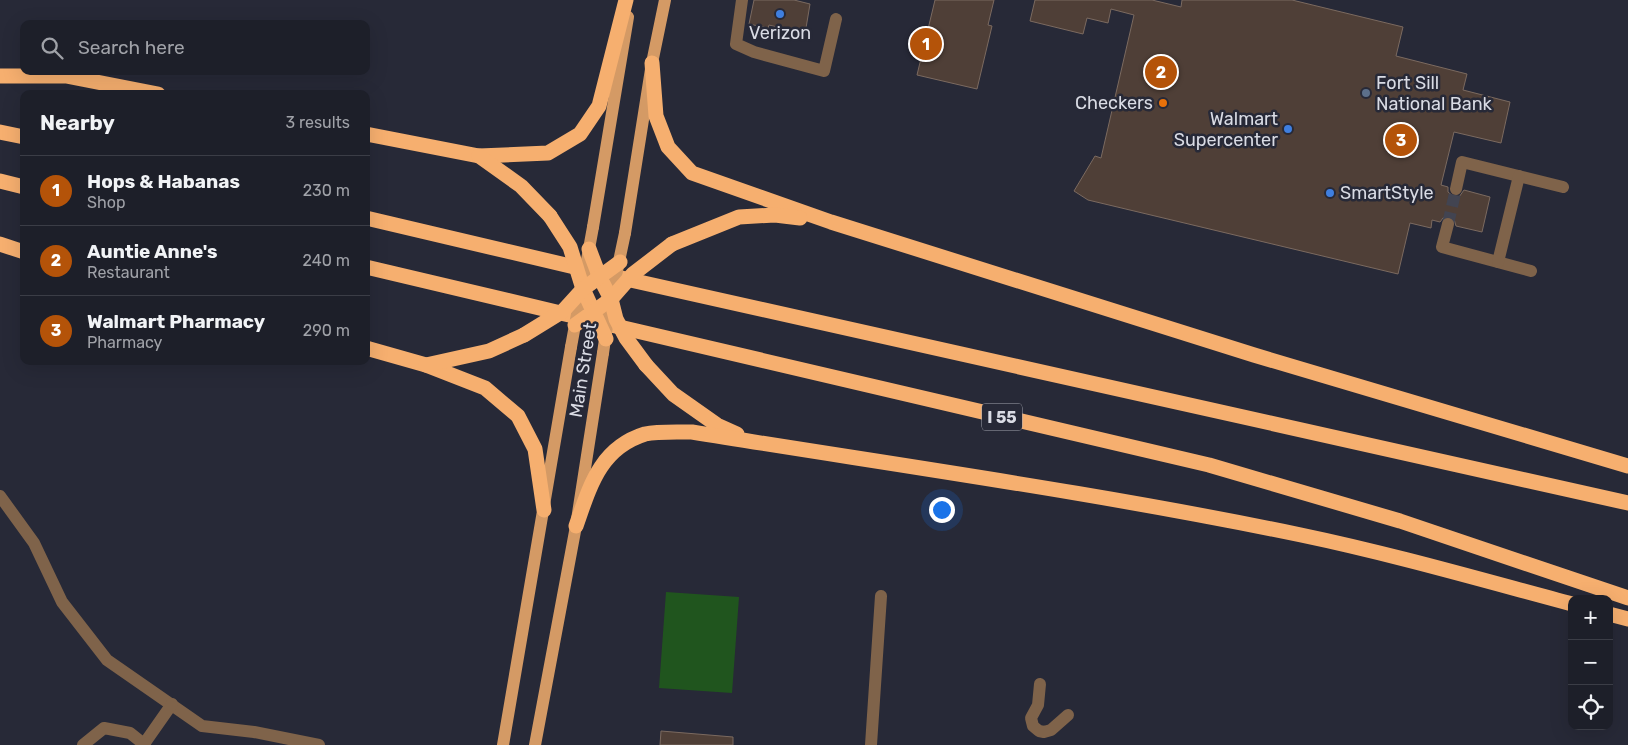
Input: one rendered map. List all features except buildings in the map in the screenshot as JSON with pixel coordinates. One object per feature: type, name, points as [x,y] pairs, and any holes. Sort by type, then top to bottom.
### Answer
[{"type":"highway","points":[[370,135],[480,156],[548,153],[580,134],[600,106],[626,0]]},
{"type":"highway","points":[[652,63],[656,116],[668,147],[692,173],[832,222],[1254,355],[1628,466]]},
{"type":"highway","points":[[0,76],[66,76],[138,90]]},
{"type":"highway","points":[[0,132],[20,136]]},
{"type":"highway","points":[[480,156],[522,186],[550,216],[570,247],[583,290],[594,311],[604,346]]},
{"type":"highway","points":[[0,181],[20,186]]},
{"type":"highway","points":[[575,325],[611,299],[633,274],[672,244],[739,217],[775,215],[832,222]]},
{"type":"highway","points":[[370,219],[540,260],[1628,503]]},
{"type":"highway","points":[[0,244],[20,251]]},
{"type":"highway","points":[[589,249],[600,278],[611,299],[616,320],[626,338],[646,364],[673,394],[717,424],[757,443]]},
{"type":"highway","points":[[426,365],[489,351],[524,335],[563,311],[583,290],[620,262]]},
{"type":"highway","name":"I 55","points":[[370,268],[1209,465],[1400,521],[1628,598]]},
{"type":"highway","points":[[370,349],[426,365],[485,388],[518,416],[536,449],[544,510]]},
{"type":"highway","points":[[576,526],[589,487],[602,463],[616,448],[646,434],[692,432],[1092,495],[1301,535],[1421,563],[1568,603]]},
{"type":"highway","points":[[1613,615],[1628,619]]},
{"type":"main road","name":"Main Street","points":[[501,743],[544,510],[571,347],[583,290],[631,0]]},
{"type":"main road","name":"Main Street","points":[[535,745],[576,526],[611,299],[620,262],[652,63],[665,0]]},
{"type":"street","points":[[742,0],[736,44],[754,52],[824,71],[836,19]]},
{"type":"street","points":[[1456,189],[1462,162],[1563,187]]},
{"type":"street","points":[[1498,262],[1519,176]]},
{"type":"street","points":[[1448,224],[1442,246],[1531,271]]},
{"type":"street","points":[[0,496],[34,543],[62,602],[108,660],[202,726],[254,732],[315,745]]},
{"type":"street","points":[[870,745],[881,596]]},
{"type":"street","points":[[1040,684],[1038,705],[1031,718],[1033,726],[1038,731],[1051,730],[1068,715]]},
{"type":"street","points":[[83,745],[104,728],[130,733],[145,745],[172,704]]},
{"type":"green space","points":[[666,592],[739,597],[732,693],[659,688]]},
{"type":"tunnel","points":[[1448,224],[1456,189]]},
{"type":"place","name":"Verizon","points":[[780,14]]},
{"type":"place","name":"Hops & Habanas","points":[[926,44]]},
{"type":"place","name":"Auntie Anne's","points":[[1161,72]]},
{"type":"place","name":"Fort Sill National Bank","points":[[1366,93]]},
{"type":"place","name":"Checkers","points":[[1163,103]]},
{"type":"place","name":"Walmart Supercenter","points":[[1288,129]]},
{"type":"place","name":"Walmart Pharmacy","points":[[1401,140]]},
{"type":"place","name":"SmartStyle","points":[[1330,193]]}]
